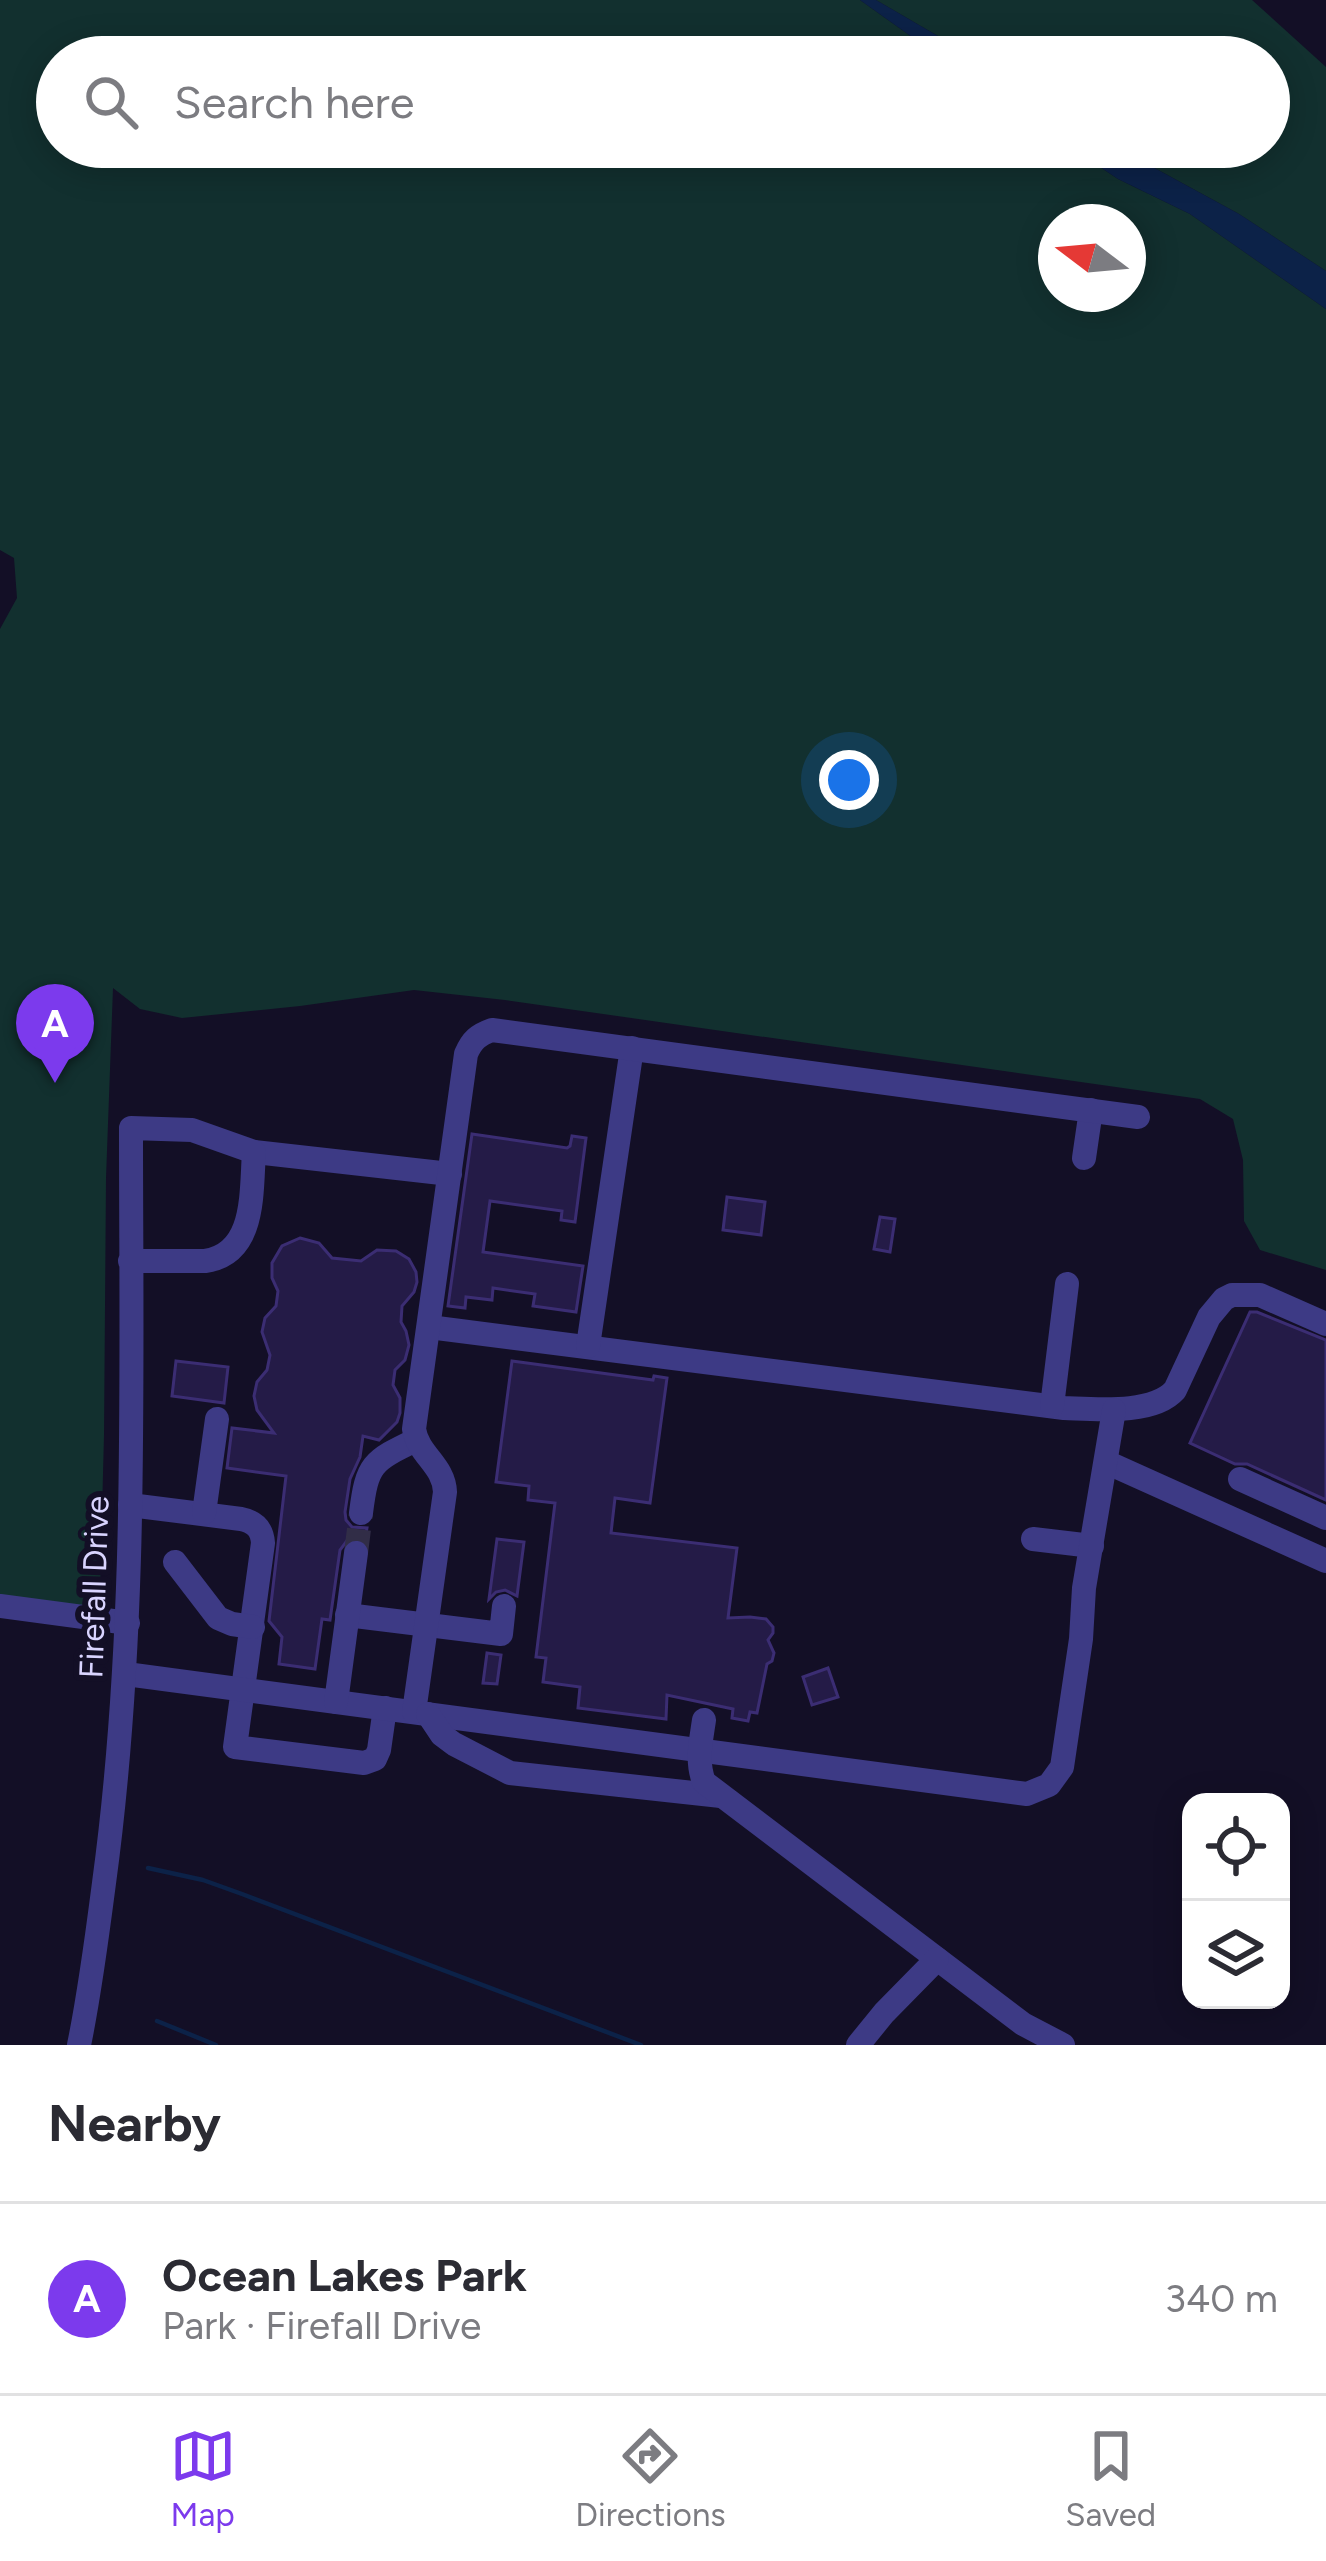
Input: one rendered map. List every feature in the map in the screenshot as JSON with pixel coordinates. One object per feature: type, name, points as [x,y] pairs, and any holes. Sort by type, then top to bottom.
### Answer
[{"type":"street","points":[[722,1796],[510,1773],[454,1744],[421,1713],[444,1479],[421,1452],[415,1429],[471,1042],[492,1030],[1138,1117]]},
{"type":"street","points":[[588,1346],[632,1048]]},
{"type":"street","points":[[1084,1158],[1091,1110]]},
{"type":"street","name":"Firefall Drive","points":[[79,2045],[110,1837],[126,1674],[131,1128],[192,1130],[254,1152]]},
{"type":"street","points":[[130,1261],[205,1262],[228,1254],[244,1234],[254,1152],[450,1174]]},
{"type":"street","points":[[1052,1406],[1067,1284]]},
{"type":"street","points":[[429,1327],[1114,1410],[1168,1397],[1209,1317],[1232,1295],[1260,1295],[1326,1324]]},
{"type":"street","points":[[126,1674],[1027,1794],[1049,1785],[1062,1767],[1114,1410]]},
{"type":"street","points":[[204,1513],[217,1419]]},
{"type":"street","points":[[361,1514],[369,1472],[387,1454],[416,1440]]},
{"type":"street","points":[[1106,1462],[1326,1561]]},
{"type":"street","points":[[1240,1479],[1326,1518]]},
{"type":"street","points":[[130,1505],[249,1520],[260,1529],[263,1544],[235,1747],[364,1763],[375,1759],[379,1750],[385,1708]]},
{"type":"street","points":[[1033,1539],[1092,1546]]},
{"type":"street","points":[[336,1702],[356,1553]]},
{"type":"street","points":[[175,1562],[218,1618],[253,1627]]},
{"type":"street","points":[[0,1606],[128,1622]]},
{"type":"street","points":[[347,1615],[501,1634],[504,1606]]},
{"type":"street","points":[[704,1720],[699,1752],[704,1782],[1023,2024],[1064,2045]]},
{"type":"street","points":[[858,2045],[937,1959]]},
{"type":"green space","points":[[0,0],[860,0],[911,36],[36,36],[36,168],[1102,168],[1190,214],[1326,309],[1326,1270],[1260,1250],[1244,1221],[1243,1160],[1233,1119],[1200,1099],[414,990],[182,1018],[140,1009],[113,988],[99,1630],[0,1614],[0,629],[17,598],[14,558],[0,550]]},
{"type":"green space","points":[[876,0],[1252,0],[1326,67],[1326,271],[1239,214],[1155,168],[1290,168],[1290,36],[938,36]]},
{"type":"water","points":[[860,0],[876,0],[938,36],[911,36]]},
{"type":"water","points":[[1102,168],[1155,168],[1239,214],[1326,271],[1326,309],[1190,214]]},
{"type":"building","points":[[472,1134],[567,1148],[572,1136],[586,1138],[575,1222],[561,1220],[562,1211],[490,1201],[483,1252],[583,1266],[576,1312],[533,1306],[535,1294],[493,1288],[492,1300],[466,1297],[465,1308],[448,1306]]},
{"type":"building","points":[[727,1197],[765,1202],[761,1235],[723,1230]]},
{"type":"building","points":[[880,1217],[895,1219],[890,1252],[874,1249]]},
{"type":"building","points":[[300,1238],[319,1243],[332,1258],[361,1261],[377,1250],[396,1251],[409,1259],[417,1282],[402,1306],[401,1322],[409,1345],[405,1360],[395,1370],[393,1385],[400,1398],[400,1413],[379,1440],[363,1436],[345,1512],[352,1527],[367,1528],[365,1539],[349,1538],[340,1550],[330,1620],[322,1619],[315,1669],[279,1664],[282,1637],[269,1621],[286,1476],[227,1468],[232,1428],[274,1433],[257,1410],[254,1396],[270,1355],[262,1332],[265,1318],[276,1306],[272,1263],[282,1246]]},
{"type":"building","points":[[1250,1312],[1326,1340],[1326,1500],[1190,1443]]},
{"type":"building","points":[[176,1361],[228,1367],[224,1403],[172,1396]]},
{"type":"building","points":[[512,1361],[667,1378],[650,1503],[615,1498],[611,1533],[737,1548],[728,1618],[766,1619],[773,1627],[768,1640],[772,1661],[767,1664],[757,1713],[750,1712],[748,1721],[732,1718],[733,1709],[667,1695],[666,1719],[578,1708],[580,1687],[543,1682],[546,1658],[536,1657],[555,1503],[528,1500],[529,1486],[496,1482]]},
{"type":"building","points":[[497,1539],[524,1542],[517,1596],[505,1590],[489,1599]]},
{"type":"building","points":[[487,1653],[501,1655],[497,1684],[483,1683]]},
{"type":"building","points":[[828,1668],[838,1697],[812,1705],[803,1677]]},
{"type":"waterway","points":[[148,1868],[242,1894],[641,2045]]},
{"type":"waterway","points":[[157,2021],[216,2045]]},
{"type":"tunnel","points":[[356,1553],[361,1513]]},
{"type":"place","name":"Ocean Lakes Park","points":[[55,1083]]}]
